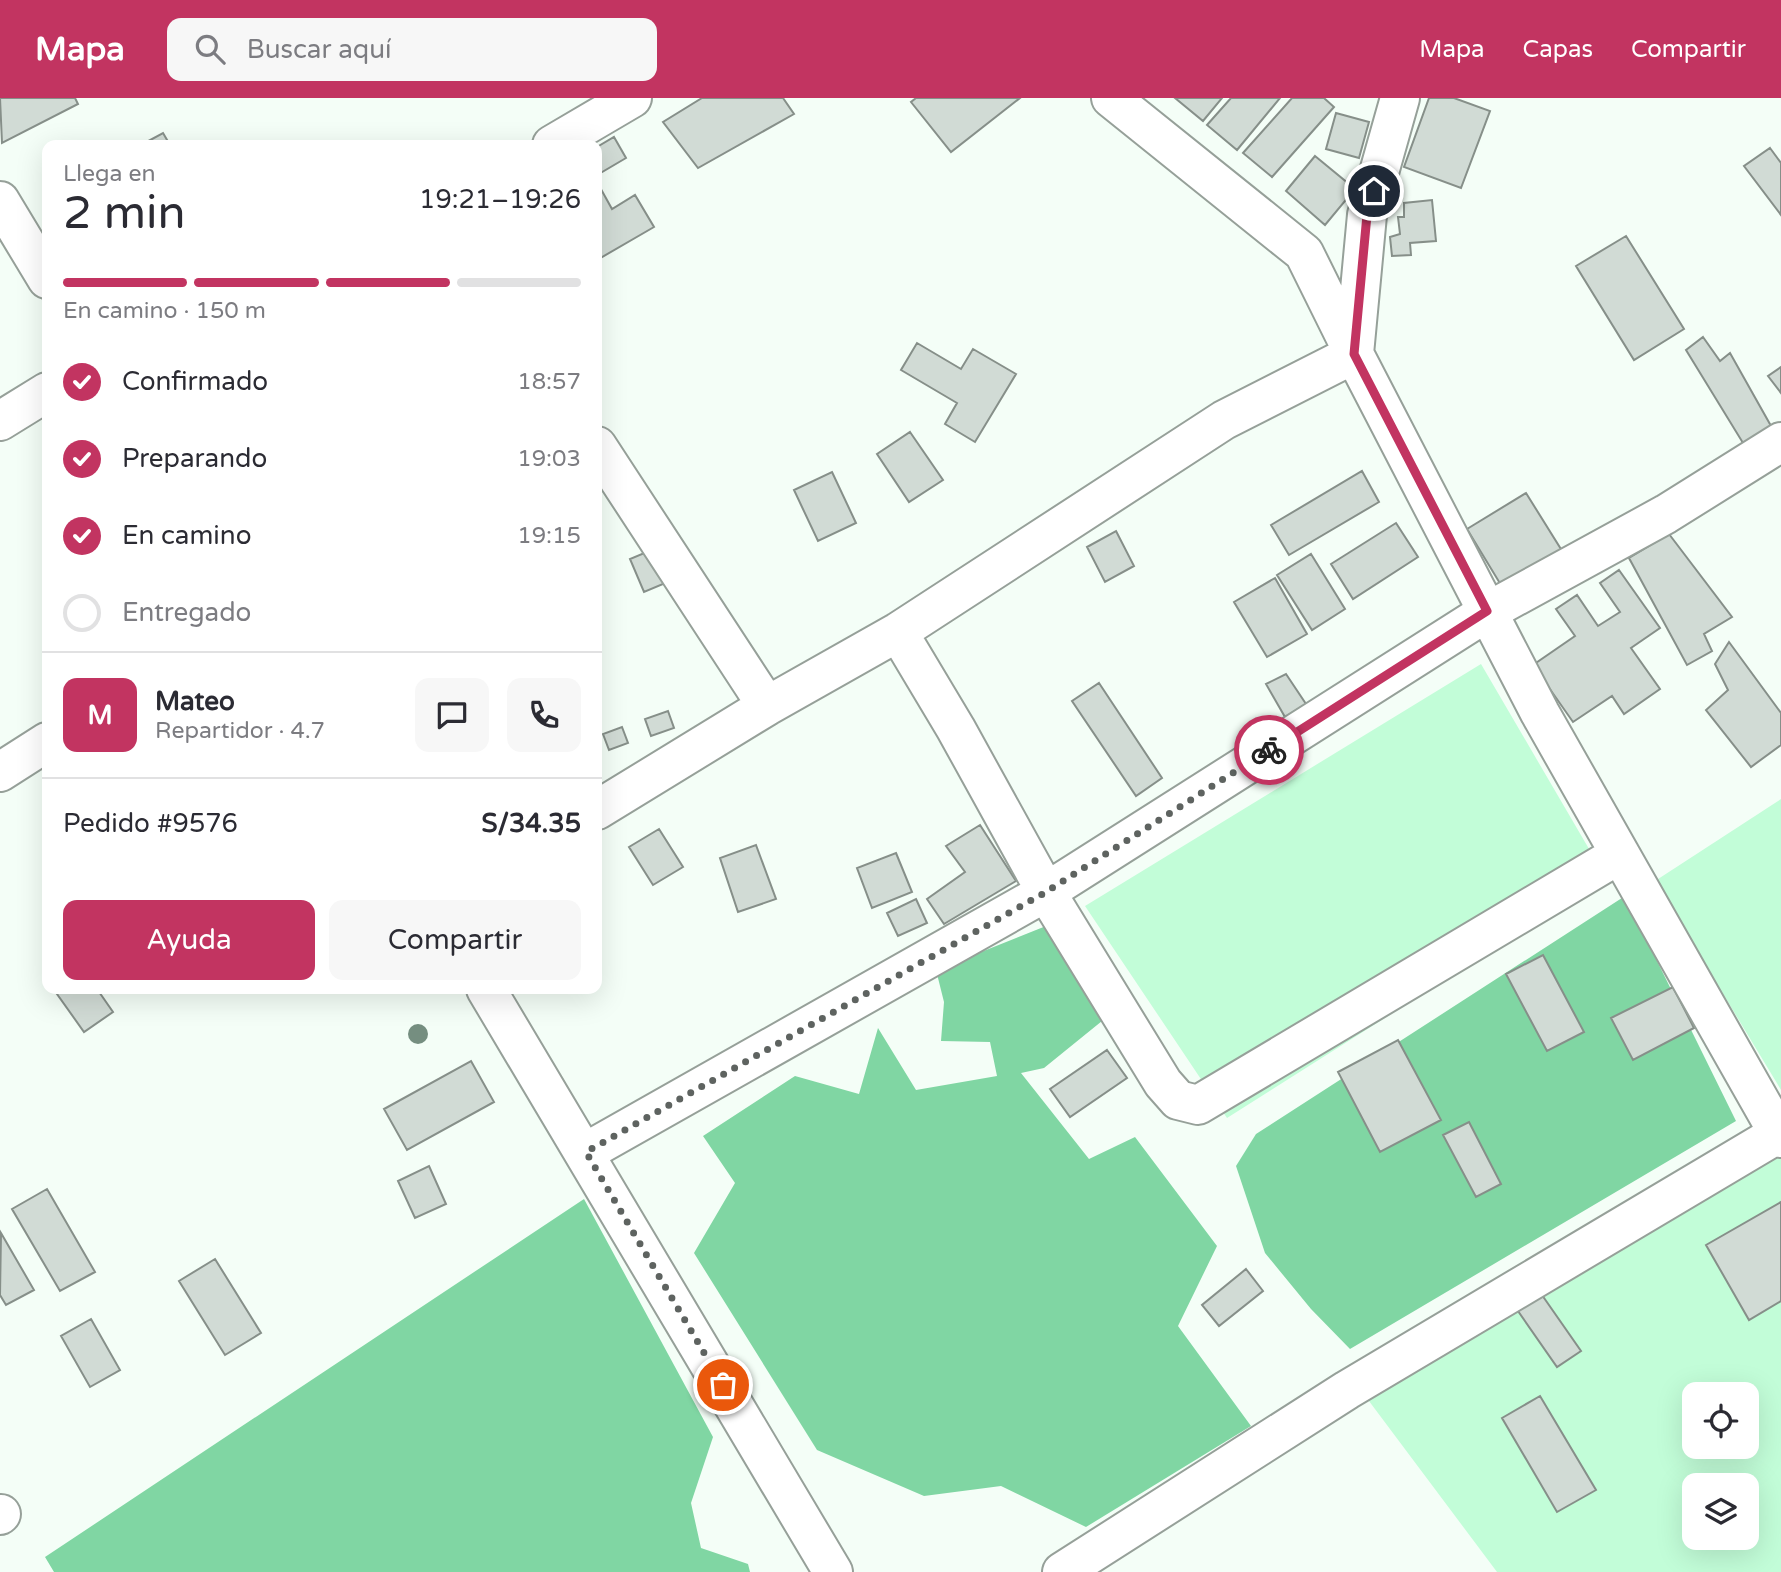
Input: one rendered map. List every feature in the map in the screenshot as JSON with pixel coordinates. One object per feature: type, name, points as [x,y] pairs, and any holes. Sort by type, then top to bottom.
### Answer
[{"type":"street","points":[[560,140],[632,98]]},
{"type":"street","points":[[1062,1572],[1347,1390],[1780,1135],[1540,713],[1304,253],[1111,98]]},
{"type":"street","points":[[1354,354],[1367,215],[1400,98]]},
{"type":"street","points":[[0,201],[42,271]]},
{"type":"street","points":[[602,807],[767,706],[898,632],[1224,420],[1354,354]]},
{"type":"street","points":[[0,421],[42,394]]},
{"type":"street","points":[[586,1152],[1046,892],[1487,611],[1666,514],[1781,442]]},
{"type":"street","points":[[602,454],[767,706]]},
{"type":"street","points":[[898,632],[956,729],[1046,892],[1163,1083],[1178,1100],[1198,1105],[1620,854]]},
{"type":"street","points":[[0,772],[42,746]]},
{"type":"street","points":[[489,994],[586,1152],[833,1572]]},
{"type":"green space","points":[[1481,664],[1606,878],[1227,1118],[1085,906]]},
{"type":"green space","points":[[1781,799],[1781,1090],[1655,881]]},
{"type":"green space","points":[[1625,896],[1736,1121],[1350,1349],[1311,1309],[1265,1253],[1236,1166],[1256,1134]]},
{"type":"green space","points":[[1046,926],[1102,1021],[1044,1068],[1021,1073],[1089,1159],[1135,1137],[1217,1246],[1178,1326],[1251,1426],[1086,1527],[1001,1486],[924,1496],[817,1450],[694,1253],[735,1183],[703,1136],[795,1076],[859,1094],[878,1028],[916,1090],[997,1076],[990,1042],[941,1041],[944,1002],[936,970]]},
{"type":"green space","points":[[1781,1148],[1781,1572],[1497,1572],[1357,1385]]},
{"type":"green space","points":[[584,1199],[713,1437],[691,1503],[701,1548],[748,1564],[750,1572],[54,1572],[45,1557]]},
{"type":"building","points":[[0,98],[75,98],[78,104],[2,143]]},
{"type":"building","points":[[702,98],[783,98],[794,114],[698,168],[663,122]]},
{"type":"building","points":[[916,98],[1020,98],[951,152],[911,102]]},
{"type":"building","points":[[1175,98],[1222,98],[1203,121]]},
{"type":"building","points":[[1231,98],[1280,98],[1237,150],[1207,125]]},
{"type":"building","points":[[1292,98],[1324,98],[1334,107],[1272,177],[1243,153]]},
{"type":"building","points":[[1429,98],[1454,98],[1490,111],[1461,188],[1404,167]]},
{"type":"building","points":[[1336,113],[1369,122],[1359,158],[1326,149]]},
{"type":"building","points":[[163,133],[167,140],[150,140]]},
{"type":"building","points":[[614,137],[626,158],[602,172],[602,144]]},
{"type":"building","points":[[1770,148],[1781,163],[1781,215],[1744,166]]},
{"type":"building","points":[[1315,156],[1355,189],[1325,225],[1286,191]]},
{"type":"building","points":[[602,191],[612,209],[635,195],[654,227],[602,257]]},
{"type":"building","points":[[1432,200],[1436,241],[1410,243],[1411,255],[1392,256],[1390,237],[1400,234],[1398,217],[1404,217],[1404,203]]},
{"type":"building","points":[[1626,236],[1684,329],[1634,360],[1576,266]]},
{"type":"building","points":[[1703,337],[1720,361],[1730,353],[1771,426],[1743,443],[1686,350]]},
{"type":"building","points":[[917,343],[961,369],[973,349],[1016,374],[975,442],[945,424],[957,403],[901,370]]},
{"type":"building","points":[[1781,367],[1781,393],[1768,376]]},
{"type":"building","points":[[910,432],[943,480],[909,502],[877,454]]},
{"type":"building","points":[[1362,471],[1379,502],[1289,555],[1271,525]]},
{"type":"building","points":[[832,472],[856,523],[818,541],[794,490]]},
{"type":"building","points":[[1526,493],[1564,554],[1504,590],[1467,529]]},
{"type":"building","points":[[1396,523],[1418,557],[1353,599],[1331,564]]},
{"type":"building","points":[[1116,531],[1134,566],[1105,582],[1087,547]]},
{"type":"building","points":[[1669,534],[1732,617],[1704,634],[1712,651],[1687,665],[1629,558]]},
{"type":"building","points":[[661,546],[675,579],[644,592],[630,559]]},
{"type":"building","points":[[1311,554],[1345,609],[1312,630],[1277,575]]},
{"type":"building","points":[[1619,570],[1660,628],[1631,648],[1660,689],[1624,714],[1612,696],[1573,722],[1533,665],[1575,636],[1556,609],[1577,595],[1598,626],[1620,612],[1600,583]]},
{"type":"building","points":[[1275,578],[1307,634],[1267,657],[1234,602]]},
{"type":"building","points":[[1729,642],[1781,713],[1781,745],[1751,767],[1706,710],[1728,690],[1715,664]]},
{"type":"building","points":[[1286,674],[1306,704],[1285,717],[1266,684]]},
{"type":"building","points":[[1099,683],[1162,778],[1136,796],[1072,701]]},
{"type":"building","points":[[668,711],[674,728],[651,736],[645,719]]},
{"type":"building","points":[[622,727],[628,743],[609,750],[603,734]]},
{"type":"building","points":[[980,825],[1016,881],[944,924],[927,899],[965,872],[946,846]]},
{"type":"building","points":[[659,829],[683,867],[653,885],[629,847]]},
{"type":"building","points":[[756,845],[776,899],[738,912],[720,858]]},
{"type":"building","points":[[896,853],[912,892],[872,908],[857,868]]},
{"type":"building","points":[[916,899],[927,923],[898,936],[887,913]]},
{"type":"building","points":[[1543,955],[1584,1032],[1547,1051],[1506,974]]},
{"type":"building","points":[[1673,987],[1694,1028],[1633,1060],[1611,1018]]},
{"type":"building","points":[[57,994],[100,994],[113,1012],[84,1032]]},
{"type":"building","points":[[1398,1040],[1441,1120],[1380,1152],[1338,1072]]},
{"type":"building","points":[[1107,1050],[1127,1078],[1070,1117],[1050,1089]]},
{"type":"building","points":[[471,1061],[494,1102],[407,1150],[384,1109]]},
{"type":"building","points":[[1469,1122],[1501,1184],[1476,1197],[1443,1135]]},
{"type":"building","points":[[429,1166],[446,1204],[415,1218],[398,1181]]},
{"type":"building","points":[[47,1189],[95,1272],[60,1291],[12,1209]]},
{"type":"building","points":[[1781,1202],[1781,1301],[1749,1320],[1706,1245]]},
{"type":"building","points":[[1,1233],[34,1290],[6,1305],[0,1295]]},
{"type":"building","points":[[215,1259],[261,1333],[225,1355],[179,1281]]},
{"type":"building","points":[[1246,1269],[1263,1291],[1219,1326],[1202,1305]]},
{"type":"building","points":[[1535,1285],[1581,1351],[1557,1367],[1511,1301]]},
{"type":"building","points":[[91,1319],[120,1370],[90,1387],[61,1336]]},
{"type":"building","points":[[1540,1396],[1596,1490],[1557,1512],[1502,1418]]},
{"type":"way so far","points":[[723,1385],[586,1152],[1046,892],[1269,750]]},
{"type":"route","points":[[1269,750],[1487,611],[1354,354],[1367,215],[1374,191]]}]
